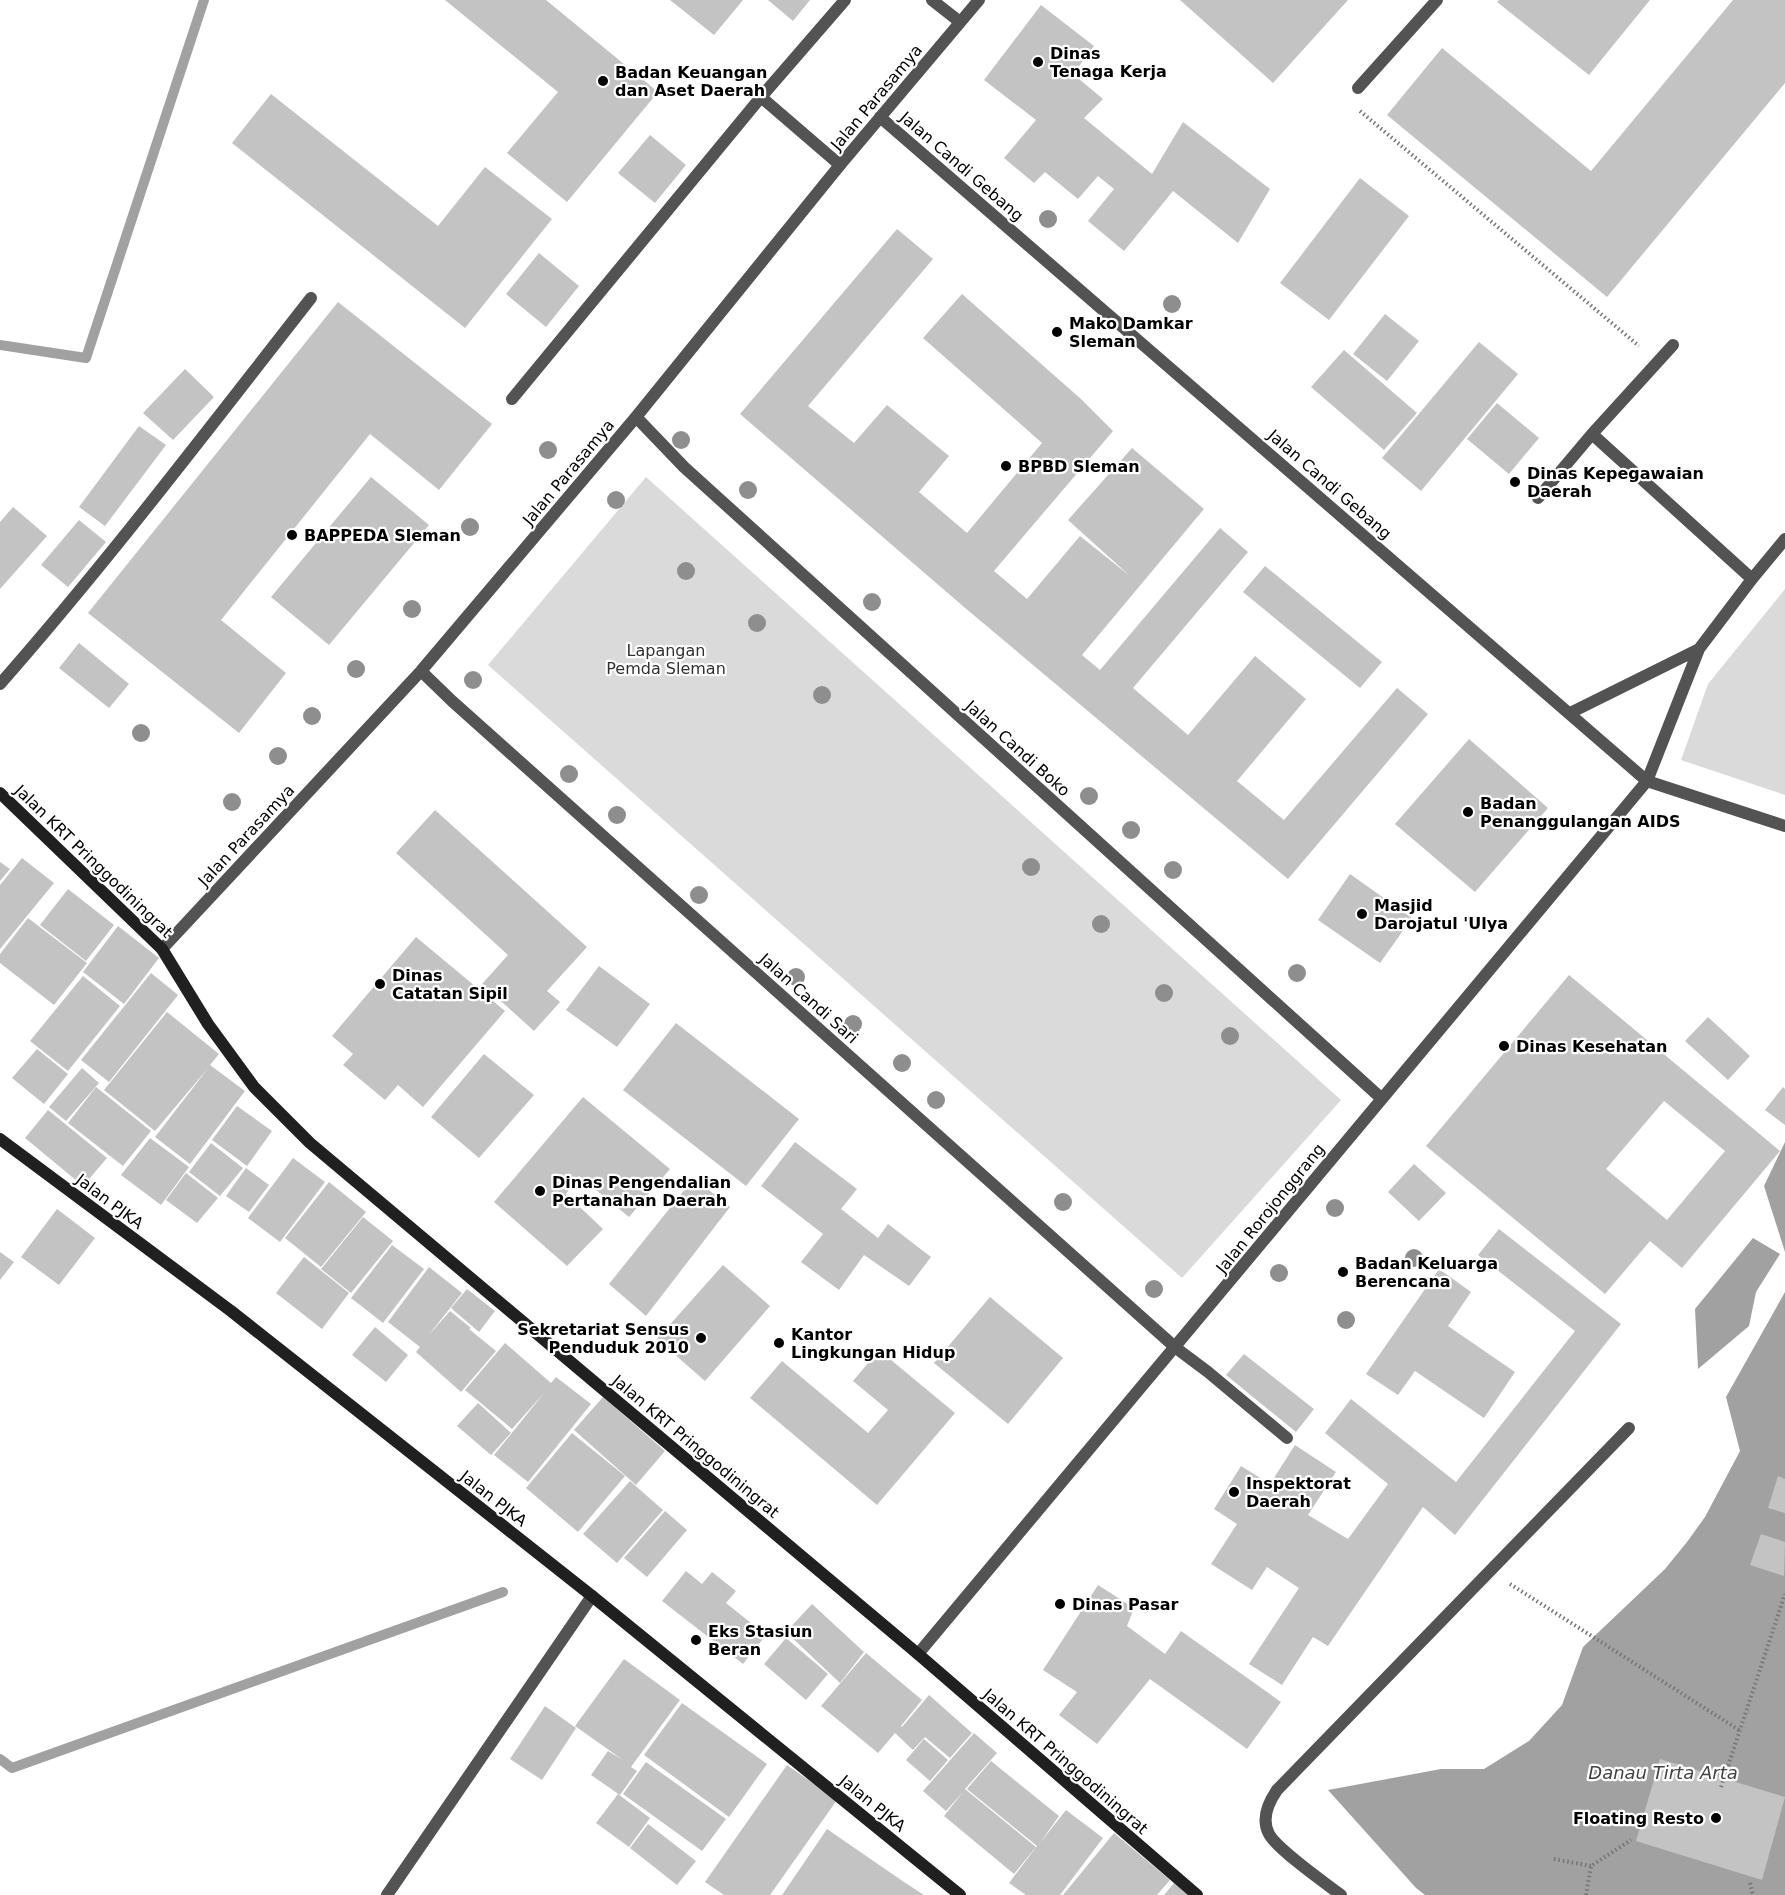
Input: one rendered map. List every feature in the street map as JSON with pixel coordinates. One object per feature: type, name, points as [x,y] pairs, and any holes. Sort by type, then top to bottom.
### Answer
[{"type":"main road","name":"Jalan KRT Pringgodiningrat","points":[[0,793],[162,949],[208,1024],[254,1087],[310,1143],[918,1654],[1197,1895]]},
{"type":"main road","name":"Jalan PJKA","points":[[0,1139],[231,1311],[592,1596],[960,1895]]},
{"type":"street","points":[[512,399],[761,97],[845,0]]},
{"type":"street","points":[[932,0],[960,22]]},
{"type":"street","name":"Jalan Parasamya","points":[[162,949],[421,671],[636,417],[840,165],[979,0]]},
{"type":"street","points":[[1358,87],[1437,0]]},
{"type":"street","points":[[761,97],[840,165]]},
{"type":"street","name":"Jalan Candi Gebang","points":[[880,117],[1647,781],[1785,826]]},
{"type":"street","points":[[0,684],[147,506],[311,298]]},
{"type":"street","points":[[1538,498],[1592,434],[1673,345]]},
{"type":"street","name":"Jalan Candi Boko","points":[[636,417],[693,475],[1381,1098]]},
{"type":"street","points":[[1592,434],[1752,579]]},
{"type":"street","points":[[1570,713],[1699,649],[1785,539]]},
{"type":"street","name":"Jalan Rorojonggrang","points":[[918,1654],[1176,1348],[1381,1098],[1647,781],[1699,649]]},
{"type":"street","name":"Jalan Candi Sari","points":[[421,671],[1176,1348],[1287,1438]]},
{"type":"street","points":[[1341,1895],[1280,1846],[1269,1834],[1266,1820],[1268,1804],[1277,1790],[1629,1428]]},
{"type":"street","points":[[387,1895],[592,1596]]},
{"type":"path","points":[[1358,87],[1352,96],[1352,105],[1658,362]]},
{"type":"path","points":[[1490,1571],[1739,1730]]},
{"type":"path","points":[[1721,1787],[1785,1594]]},
{"type":"path","points":[[1554,1859],[1591,1866],[1631,1840]]},
{"type":"path","points":[[1586,1895],[1591,1866]]},
{"type":"path","points":[[1750,1883],[1753,1895]]},
{"type":"green space","name":"Lapangan Pemda Sleman","points":[[646,477],[1341,1100],[1182,1278],[488,665]]},
{"type":"green space","points":[[1785,589],[1785,795],[1681,760],[1708,684]]},
{"type":"water","points":[[1785,1142],[1785,1252],[1764,1186]]},
{"type":"water","points":[[1753,1238],[1780,1254],[1756,1292],[1749,1326],[1698,1369],[1695,1309]]},
{"type":"water","name":"Danau Tirta Arta","points":[[1785,1292],[1785,1895],[1425,1895],[1416,1888],[1328,1790],[1441,1769],[1484,1769],[1529,1741],[1562,1705],[1583,1647],[1665,1569],[1705,1517],[1740,1451],[1726,1397]]},
{"type":"building","points":[[445,0],[546,0],[658,92],[567,202],[507,153],[558,92]]},
{"type":"building","points":[[670,0],[743,0],[714,35]]},
{"type":"building","points":[[768,0],[810,0],[793,21]]},
{"type":"building","points":[[1180,0],[1348,0],[1273,83]]},
{"type":"building","points":[[1499,0],[1650,0],[1589,75],[1497,2]]},
{"type":"building","points":[[1733,0],[1785,0],[1785,83],[1607,297],[1387,115],[1442,48],[1591,171]]},
{"type":"building","points":[[1041,5],[1094,46],[1073,74],[1103,99],[1084,118],[1152,174],[1183,122],[1270,189],[1238,243],[1173,191],[1124,251],[1088,221],[1114,189],[1098,176],[1078,199],[1045,172],[1034,183],[1004,158],[1036,120],[984,80]]},
{"type":"building","points":[[271,94],[438,226],[485,167],[552,219],[465,328],[232,143]]},
{"type":"building","points":[[650,135],[686,165],[655,203],[618,173]]},
{"type":"building","points":[[1360,178],[1409,216],[1329,320],[1280,283]]},
{"type":"building","points":[[897,229],[933,259],[808,406],[854,443],[887,405],[949,456],[919,492],[967,533],[1042,443],[923,338],[962,294],[1081,399],[1113,431],[994,571],[1027,599],[1080,536],[1130,576],[1068,520],[1132,448],[1204,509],[1082,655],[1100,670],[1220,528],[1248,552],[1133,688],[1188,735],[1255,656],[1306,699],[1237,781],[1284,820],[1397,688],[1428,714],[1288,879],[964,607],[740,414]]},
{"type":"building","points":[[539,253],[579,286],[546,327],[506,294]]},
{"type":"building","points":[[338,302],[492,424],[439,490],[370,434],[221,620],[286,673],[239,733],[88,613]]},
{"type":"building","points":[[1385,314],[1419,341],[1387,381],[1353,354]]},
{"type":"building","points":[[1479,342],[1518,374],[1421,491],[1382,458]]},
{"type":"building","points":[[1344,350],[1417,413],[1384,450],[1311,387]]},
{"type":"building","points":[[185,369],[214,397],[173,440],[143,413]]},
{"type":"building","points":[[1497,403],[1539,438],[1509,474],[1467,439]]},
{"type":"building","points":[[139,426],[166,445],[105,526],[79,507]]},
{"type":"building","points":[[371,477],[429,525],[329,645],[271,597]]},
{"type":"building","points":[[13,507],[47,536],[0,589],[0,522]]},
{"type":"building","points":[[79,520],[106,542],[68,587],[41,565]]},
{"type":"building","points":[[1265,566],[1382,662],[1360,688],[1243,592]]},
{"type":"building","points":[[79,643],[129,684],[109,708],[59,668]]},
{"type":"building","points":[[1469,739],[1548,808],[1475,892],[1395,824]]},
{"type":"building","points":[[435,810],[587,947],[547,991],[560,1002],[534,1031],[482,984],[508,955],[396,853]]},
{"type":"building","points":[[22,858],[54,883],[0,949],[0,885]]},
{"type":"building","points":[[0,862],[10,869],[0,881]]},
{"type":"building","points":[[1350,874],[1412,918],[1380,963],[1318,920]]},
{"type":"building","points":[[68,889],[114,925],[86,961],[40,925]]},
{"type":"building","points":[[28,918],[87,963],[54,1005],[0,963],[0,954]]},
{"type":"building","points":[[118,926],[159,958],[124,1004],[83,972]]},
{"type":"building","points":[[416,937],[505,1011],[423,1107],[398,1085],[385,1100],[343,1065],[353,1054],[332,1036]]},
{"type":"building","points":[[599,966],[650,1004],[617,1047],[566,1010]]},
{"type":"building","points":[[151,973],[178,995],[109,1082],[81,1060]]},
{"type":"building","points":[[1569,975],[1780,1151],[1682,1268],[1650,1241],[1605,1294],[1426,1146]],"holes":[[[1664,1101],[1725,1151],[1667,1220],[1606,1169]]]},
{"type":"building","points":[[83,976],[120,1006],[68,1071],[30,1041]]},
{"type":"building","points":[[167,1012],[219,1054],[210,1065],[245,1091],[190,1164],[155,1137],[209,1067],[155,1131],[104,1090]]},
{"type":"building","points":[[1708,1017],[1750,1056],[1728,1080],[1685,1041]]},
{"type":"building","points":[[676,1023],[799,1119],[746,1186],[623,1090]]},
{"type":"building","points":[[37,1049],[68,1074],[44,1104],[12,1078]]},
{"type":"building","points":[[484,1054],[534,1095],[479,1158],[431,1117]]},
{"type":"building","points":[[82,1068],[99,1083],[66,1121],[49,1107]]},
{"type":"building","points":[[96,1087],[151,1131],[123,1166],[68,1123]]},
{"type":"building","points":[[1783,1087],[1785,1089],[1785,1125],[1765,1110]]},
{"type":"building","points":[[583,1097],[670,1169],[629,1217],[579,1176],[566,1194],[603,1229],[567,1266],[494,1202]]},
{"type":"building","points":[[237,1106],[272,1131],[247,1166],[212,1140]]},
{"type":"building","points":[[48,1110],[107,1158],[83,1186],[25,1138]]},
{"type":"building","points":[[150,1138],[189,1167],[161,1205],[121,1175]]},
{"type":"building","points":[[795,1142],[857,1189],[841,1209],[878,1238],[888,1224],[931,1257],[909,1286],[864,1255],[839,1290],[801,1262],[823,1234],[761,1186]]},
{"type":"building","points":[[211,1143],[243,1168],[220,1196],[189,1172]]},
{"type":"building","points":[[293,1158],[325,1182],[280,1242],[248,1218]]},
{"type":"building","points":[[1414,1164],[1446,1193],[1419,1221],[1388,1192]]},
{"type":"building","points":[[246,1168],[269,1185],[249,1212],[226,1196]]},
{"type":"building","points":[[186,1173],[218,1198],[197,1223],[166,1200]]},
{"type":"building","points":[[694,1178],[730,1207],[646,1316],[609,1284]]},
{"type":"building","points":[[329,1182],[366,1212],[321,1267],[285,1238]]},
{"type":"building","points":[[57,1209],[95,1238],[59,1285],[21,1257]]},
{"type":"building","points":[[363,1217],[393,1241],[351,1293],[321,1269]]},
{"type":"building","points":[[1499,1229],[1621,1324],[1455,1535],[1423,1507],[1328,1646],[1313,1637],[1282,1685],[1249,1664],[1299,1588],[1267,1567],[1252,1590],[1211,1564],[1237,1524],[1214,1509],[1241,1466],[1270,1484],[1295,1445],[1336,1472],[1308,1515],[1348,1539],[1388,1484],[1325,1433],[1351,1399],[1456,1482],[1575,1331],[1478,1255]]},
{"type":"building","points":[[392,1245],[424,1269],[383,1323],[351,1298]]},
{"type":"building","points":[[0,1252],[14,1262],[0,1280]]},
{"type":"building","points":[[304,1257],[349,1293],[322,1329],[276,1293]]},
{"type":"building","points":[[723,1265],[770,1306],[705,1381],[657,1339]]},
{"type":"building","points":[[429,1267],[462,1293],[428,1336],[450,1311],[496,1351],[461,1392],[416,1352],[420,1347],[388,1322]]},
{"type":"building","points":[[1439,1269],[1471,1292],[1448,1326],[1515,1372],[1484,1418],[1415,1371],[1398,1395],[1366,1374]]},
{"type":"building","points":[[467,1289],[495,1311],[479,1332],[451,1308]]},
{"type":"building","points":[[990,1297],[1063,1358],[1008,1424],[934,1363]]},
{"type":"building","points":[[375,1327],[408,1355],[386,1382],[352,1355]]},
{"type":"building","points":[[505,1343],[551,1383],[556,1377],[591,1404],[528,1482],[494,1455],[544,1393],[512,1429],[465,1390]]},
{"type":"building","points":[[879,1350],[955,1413],[877,1505],[750,1398],[782,1361],[868,1433],[888,1410],[853,1381]]},
{"type":"building","points":[[1244,1354],[1314,1409],[1296,1432],[1226,1375]]},
{"type":"building","points":[[603,1397],[665,1451],[636,1485],[574,1430]]},
{"type":"building","points":[[478,1403],[511,1433],[491,1455],[457,1426]]},
{"type":"building","points":[[572,1433],[625,1476],[578,1532],[526,1488]]},
{"type":"building","points":[[1778,1476],[1785,1479],[1785,1513],[1768,1508]]},
{"type":"building","points":[[630,1481],[663,1510],[617,1563],[583,1534]]},
{"type":"building","points":[[665,1511],[687,1530],[647,1577],[624,1558]]},
{"type":"building","points":[[1761,1534],[1785,1542],[1784,1576],[1750,1565]]},
{"type":"building","points":[[686,1571],[702,1584],[712,1572],[736,1591],[726,1603],[766,1635],[743,1664],[662,1601]]},
{"type":"building","points":[[1098,1585],[1134,1608],[1127,1626],[1165,1654],[1181,1631],[1281,1702],[1247,1749],[1150,1679],[1097,1744],[1059,1715],[1077,1692],[1043,1670]]},
{"type":"building","points":[[812,1604],[864,1652],[840,1683],[786,1632]]},
{"type":"building","points":[[786,1638],[828,1674],[806,1700],[764,1664]]},
{"type":"building","points":[[866,1653],[922,1700],[902,1727],[929,1695],[972,1733],[950,1758],[925,1737],[913,1750],[895,1733],[878,1753],[821,1706]]},
{"type":"building","points":[[624,1659],[680,1700],[631,1767],[637,1771],[620,1795],[591,1775],[608,1751],[623,1760],[575,1726]]},
{"type":"building","points":[[682,1703],[767,1764],[729,1817],[644,1755]]},
{"type":"building","points":[[545,1706],[576,1728],[542,1780],[510,1759]]},
{"type":"building","points":[[974,1733],[997,1753],[965,1789],[1036,1847],[1014,1874],[944,1816],[963,1792],[946,1811],[923,1791]]},
{"type":"building","points":[[924,1739],[948,1760],[930,1781],[906,1760]]},
{"type":"building","points":[[1660,1759],[1785,1797],[1762,1880],[1636,1841]]},
{"type":"building","points":[[991,1761],[1059,1816],[1040,1843],[1066,1810],[1103,1838],[1060,1895],[1026,1895],[1009,1883],[1037,1846],[967,1789]]},
{"type":"building","points":[[646,1762],[726,1819],[702,1851],[623,1794]]},
{"type":"building","points":[[787,1765],[837,1800],[770,1895],[724,1895],[705,1882]]},
{"type":"building","points":[[618,1794],[650,1818],[629,1847],[596,1823]]},
{"type":"building","points":[[648,1824],[696,1861],[677,1885],[630,1848]]},
{"type":"building","points":[[827,1829],[901,1880],[924,1895],[782,1895]]},
{"type":"building","points":[[1114,1833],[1170,1880],[1157,1895],[1063,1895]]},
{"type":"building","points":[[1174,1883],[1188,1895],[1164,1895]]},
{"type":"waterway","points":[[0,345],[86,358],[204,0]]},
{"type":"waterway","points":[[0,1759],[12,1768],[503,1592]]},
{"type":"place","name":"Dinas Tenaga Kerja","points":[[1038,62]]},
{"type":"place","name":"Badan Keuangan dan Aset Daerah","points":[[603,81]]},
{"type":"place","name":"Mako Damkar Sleman","points":[[1057,332]]},
{"type":"place","name":"BPBD Sleman","points":[[1006,466]]},
{"type":"place","name":"Dinas Kepegawaian Daerah","points":[[1515,482]]},
{"type":"place","name":"BAPPEDA Sleman","points":[[292,535]]},
{"type":"place","name":"Badan Penanggulangan AIDS","points":[[1468,812]]},
{"type":"place","name":"Masjid Darojatul 'Ulya","points":[[1362,914]]},
{"type":"place","name":"Dinas Catatan Sipil","points":[[380,984]]},
{"type":"place","name":"Dinas Kesehatan","points":[[1504,1046]]},
{"type":"place","name":"Dinas Pengendalian Pertanahan Daerah","points":[[540,1191]]},
{"type":"place","name":"Badan Keluarga Berencana","points":[[1343,1272]]},
{"type":"place","name":"Sekretariat Sensus Penduduk 2010","points":[[701,1338]]},
{"type":"place","name":"Kantor Lingkungan Hidup","points":[[779,1343]]},
{"type":"place","name":"Inspektorat Daerah","points":[[1234,1492]]},
{"type":"place","name":"Dinas Pasar","points":[[1060,1604]]},
{"type":"place","name":"Eks Stasiun Beran","points":[[696,1640]]},
{"type":"place","name":"Floating Resto","points":[[1716,1818]]}]
